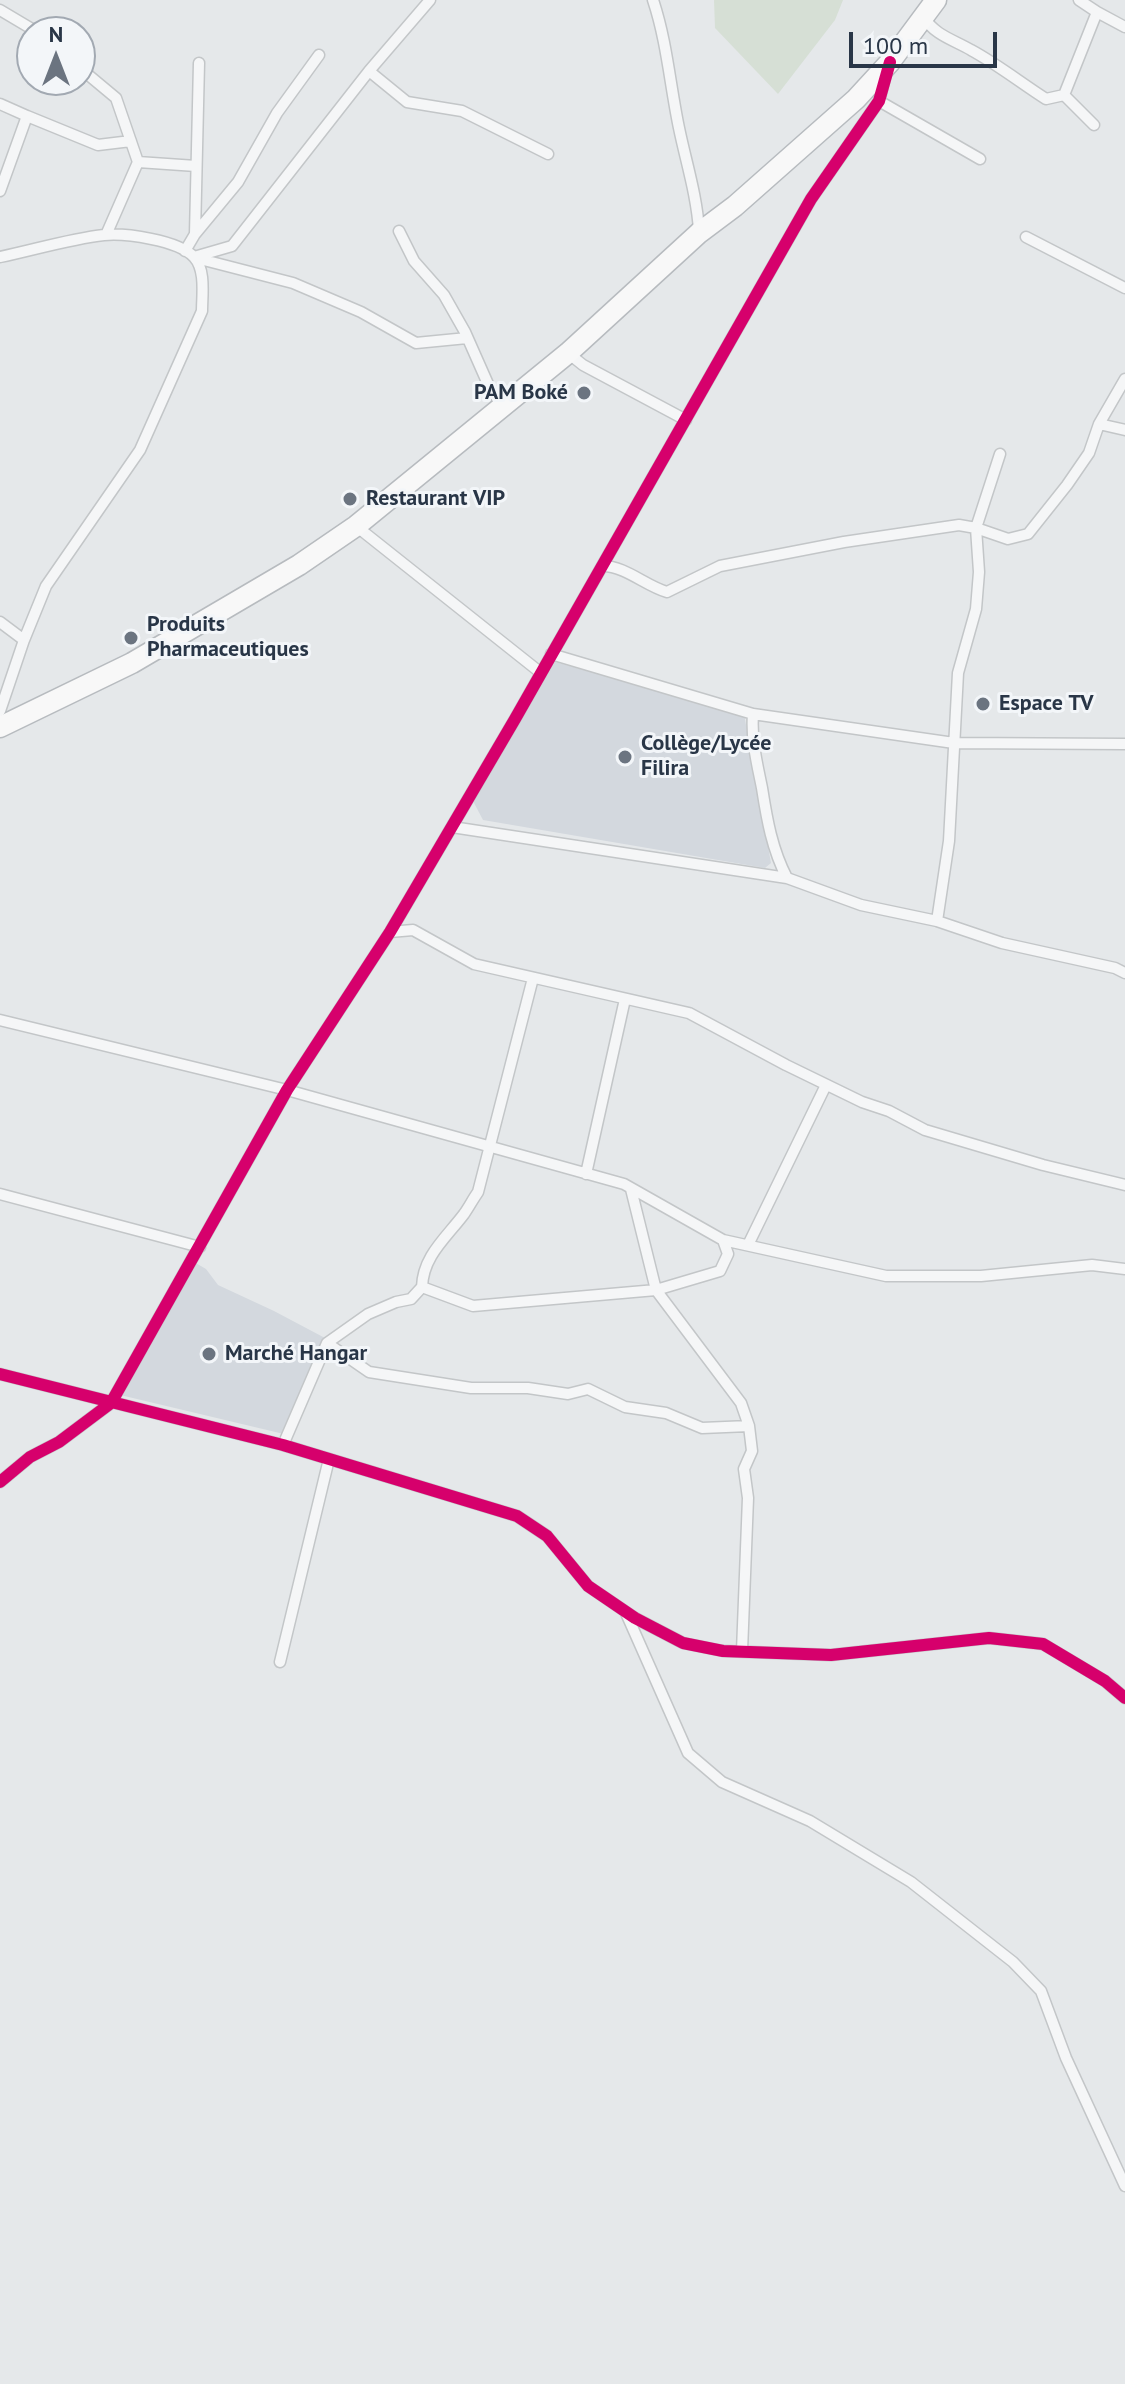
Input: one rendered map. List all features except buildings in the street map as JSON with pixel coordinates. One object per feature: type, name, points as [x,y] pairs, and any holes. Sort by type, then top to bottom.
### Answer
[{"type":"highway","points":[[0,727],[132,663],[299,565],[356,526],[568,353],[699,233],[735,206],[856,99],[890,62],[930,9]]},
{"type":"street","points":[[189,254],[232,246],[369,71],[430,0]]},
{"type":"street","points":[[653,0],[663,32],[699,233]]},
{"type":"street","points":[[1079,0],[1125,27]]},
{"type":"street","points":[[930,9],[928,25],[938,33],[971,50],[1046,99],[1064,95]]},
{"type":"street","points":[[1064,95],[1097,12]]},
{"type":"street","points":[[195,234],[238,182],[277,113],[319,55]]},
{"type":"street","points":[[0,1482],[30,1457],[59,1442],[111,1403],[287,1090],[390,932],[452,827],[811,199],[879,101],[890,62]]},
{"type":"street","points":[[0,711],[46,586],[140,450],[202,311],[201,274],[189,254],[195,234],[199,63]]},
{"type":"street","points":[[369,71],[407,102],[462,111],[548,154]]},
{"type":"street","points":[[96,81],[116,98],[138,162],[106,235]]},
{"type":"street","points":[[1064,95],[1094,125]]},
{"type":"street","points":[[879,101],[980,159]]},
{"type":"street","points":[[0,104],[98,145],[131,141]]},
{"type":"street","points":[[0,191],[27,116]]},
{"type":"street","points":[[138,162],[196,166]]},
{"type":"street","points":[[399,231],[414,261],[444,295],[488,384],[503,407]]},
{"type":"street","points":[[0,257],[106,235],[151,239],[189,254],[293,283],[361,312],[416,343],[467,338]]},
{"type":"street","points":[[1026,237],[1125,288]]},
{"type":"street","points":[[568,353],[583,365],[686,420]]},
{"type":"street","points":[[603,566],[613,566],[667,592],[720,566],[844,542],[959,525],[1008,539],[1028,534],[1089,453],[1099,424],[1125,379]]},
{"type":"street","points":[[1099,424],[1125,430]]},
{"type":"street","points":[[937,921],[949,841],[958,673],[976,609],[979,572],[976,528],[1000,454]]},
{"type":"street","points":[[356,526],[541,673]]},
{"type":"street","points":[[0,622],[24,640]]},
{"type":"street","points":[[551,654],[753,714],[954,743],[1124,746]]},
{"type":"street","points":[[753,714],[751,734],[765,816],[779,863],[787,878]]},
{"type":"street","points":[[452,827],[787,878],[861,905],[937,921],[1002,943],[1115,968],[1125,973]]},
{"type":"street","points":[[390,932],[413,930],[474,964],[689,1013],[826,1085],[889,1111],[925,1130],[1043,1165],[1125,1185]]},
{"type":"street","points":[[283,1445],[327,1343],[368,1314],[411,1299],[422,1287],[422,1272],[441,1240],[478,1192],[533,978]]},
{"type":"street","points":[[586,1174],[625,999]]},
{"type":"street","points":[[0,1020],[287,1090],[586,1174],[631,1189],[723,1240],[886,1276],[981,1276],[1092,1265],[1125,1269]]},
{"type":"street","points":[[748,1245],[826,1085]]},
{"type":"street","points":[[631,1189],[656,1290],[741,1403],[749,1426],[752,1451],[744,1469],[748,1498],[742,1651]]},
{"type":"street","points":[[0,1194],[200,1247]]},
{"type":"street","points":[[422,1287],[473,1306],[656,1290],[720,1271],[728,1254],[723,1240]]},
{"type":"street","points":[[327,1343],[369,1372],[471,1388],[528,1388],[568,1394],[588,1389],[625,1407],[666,1413],[702,1428],[749,1426]]},
{"type":"street","points":[[0,1374],[283,1445],[517,1516],[547,1536],[588,1586],[625,1611],[683,1643],[723,1651],[831,1655],[989,1638],[1043,1644],[1105,1681],[1125,1698]]},
{"type":"street","points":[[280,1662],[329,1459]]},
{"type":"street","points":[[625,1611],[688,1753],[722,1782],[810,1821],[911,1882],[1013,1962],[1041,1991],[1066,2058],[1125,2186]]},
{"type":"shaded area","points":[[714,0],[843,0],[835,20],[778,94],[715,28]]},
{"type":"shaded area","name":"Collège/Lycée Filira","points":[[555,662],[744,714],[771,863],[765,868],[483,820],[473,801]]},
{"type":"shaded area","points":[[194,1262],[206,1269],[218,1285],[325,1338],[288,1435],[116,1394]]},
{"type":"cycle path","points":[[0,1482],[30,1457],[59,1442],[111,1403],[287,1090],[390,932],[515,719],[811,199],[879,101],[890,62]]},
{"type":"cycle path","points":[[0,1374],[283,1445],[517,1516],[547,1536],[588,1586],[635,1618],[683,1643],[723,1651],[831,1655],[989,1638],[1043,1644],[1105,1681],[1125,1698]]},
{"type":"place","name":"PAM Boké","points":[[584,393]]},
{"type":"place","name":"Restaurant VIP","points":[[350,499]]},
{"type":"place","name":"Produits Pharmaceutiques","points":[[131,638]]},
{"type":"place","name":"Espace TV","points":[[983,704]]},
{"type":"place","name":"Collège/Lycée Filira","points":[[625,757]]},
{"type":"place","name":"Marché Hangar","points":[[209,1354]]}]
